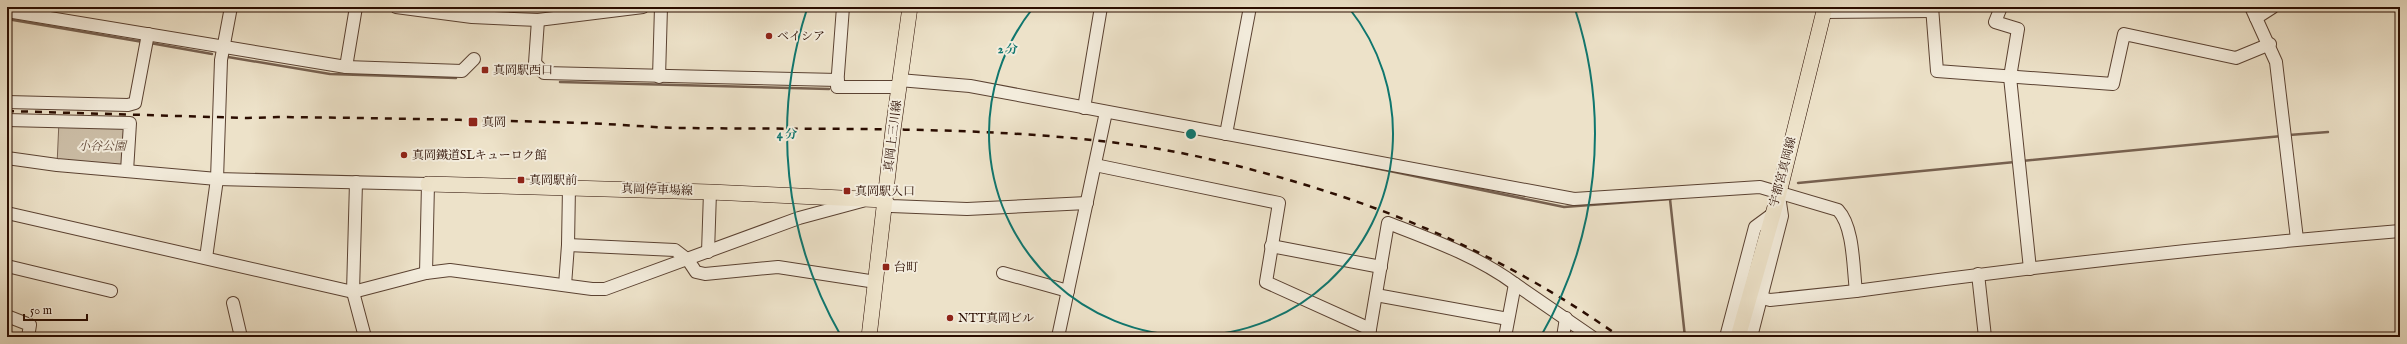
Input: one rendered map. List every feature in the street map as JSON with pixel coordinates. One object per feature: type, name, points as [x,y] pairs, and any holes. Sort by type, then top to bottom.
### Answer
[{"type":"main road","name":"真岡上三川線","points":[[869,337],[899,83],[910,7]]},
{"type":"main road","name":"宇都宮真岡線","points":[[1738,337],[1770,216],[1779,192],[1825,9]]},
{"type":"main road","name":"真岡停車場線","points":[[428,184],[569,187],[885,200]]},
{"type":"street","points":[[206,258],[217,179],[223,48],[231,7]]},
{"type":"street","points":[[346,67],[356,7]]},
{"type":"street","points":[[396,7],[472,17],[504,12],[538,20],[643,7]]},
{"type":"street","points":[[659,77],[661,7]]},
{"type":"street","points":[[843,7],[837,87],[899,83],[970,86],[1574,199],[1760,186],[1838,210],[1843,215],[1849,232],[1856,291]]},
{"type":"street","points":[[1084,108],[1102,7]]},
{"type":"street","points":[[1226,134],[1250,7]]},
{"type":"street","points":[[2001,7],[1995,22],[2018,29],[2010,77],[2030,269]]},
{"type":"street","points":[[2273,7],[2253,12],[2270,44],[2276,62],[2297,240]]},
{"type":"street","points":[[1825,9],[1932,9],[1937,71],[2010,77],[2113,84],[2124,34],[2236,58],[2270,44]]},
{"type":"street","points":[[7,11],[147,40],[223,48],[346,67],[462,71],[474,59]]},
{"type":"street","points":[[538,20],[535,63],[544,73],[659,77],[838,80]]},
{"type":"street","points":[[7,102],[128,106],[135,103],[147,40]]},
{"type":"street","points":[[1058,337],[1106,112]]},
{"type":"street","points":[[7,120],[130,123],[127,171]]},
{"type":"street","points":[[7,158],[217,179],[428,184],[426,273]]},
{"type":"street","points":[[1095,165],[1279,204],[1266,282],[1369,333],[1388,223],[1447,246],[1495,269],[1592,337]]},
{"type":"street","points":[[356,182],[353,292],[365,337]]},
{"type":"street","points":[[565,285],[568,245],[569,187]]},
{"type":"street","points":[[708,252],[710,192]]},
{"type":"street","points":[[1751,337],[1782,216],[1779,192]]},
{"type":"street","points":[[7,213],[353,292],[426,273],[450,270],[605,289],[688,260],[799,218],[868,199]]},
{"type":"street","points":[[885,200],[891,206],[946,209],[1087,203]]},
{"type":"street","points":[[1726,337],[1755,227],[1770,216]]},
{"type":"street","points":[[1762,298],[1770,300],[1856,291],[1978,274],[2297,240],[2400,231]]},
{"type":"street","points":[[568,245],[675,250],[688,260],[696,272],[705,274],[778,267],[876,282]]},
{"type":"street","points":[[1271,246],[1381,267]]},
{"type":"street","points":[[7,266],[111,291]]},
{"type":"street","points":[[1003,273],[1068,291]]},
{"type":"street","points":[[1978,274],[1985,337]]},
{"type":"street","points":[[1505,337],[1515,284]]},
{"type":"street","points":[[1376,295],[1508,319]]},
{"type":"street","points":[[233,303],[240,337]]},
{"type":"street","points":[[7,316],[30,325],[28,337]]},
{"type":"street","points":[[1563,337],[1566,318]]},
{"type":"green space","name":"小谷公園","points":[[59,121],[130,123],[127,171],[57,165]]},
{"type":"waterway","points":[[7,19],[143,42]]},
{"type":"waterway","points":[[150,43],[212,54]]},
{"type":"waterway","points":[[228,57],[330,74],[456,78]]},
{"type":"waterway","points":[[560,82],[829,89]]},
{"type":"waterway","points":[[2289,135],[2328,132]]},
{"type":"waterway","points":[[2022,161],[2282,136]]},
{"type":"waterway","points":[[1798,183],[2015,162]]},
{"type":"waterway","points":[[1351,163],[1564,207],[1671,199]]},
{"type":"waterway","points":[[1670,199],[1685,337]]},
{"type":"railway","points":[[7,111],[248,118],[316,117],[508,121],[675,128],[967,131],[1023,134],[1133,145],[1167,150],[1235,165],[1362,203],[1452,240],[1495,261],[1579,309],[1620,337]]},
{"type":"place","name":"ベイシア","points":[[769,36]]},
{"type":"place","name":"真岡駅西口","points":[[485,70]]},
{"type":"place","name":"真岡","points":[[473,122]]},
{"type":"place","name":"真岡鐵道SLキューロク館","points":[[404,155]]},
{"type":"place","name":"真岡駅前","points":[[521,180]]},
{"type":"place","name":"真岡駅入口","points":[[847,191]]},
{"type":"place","name":"台町","points":[[886,267]]},
{"type":"place","name":"NTT真岡ビル","points":[[950,318]]}]
